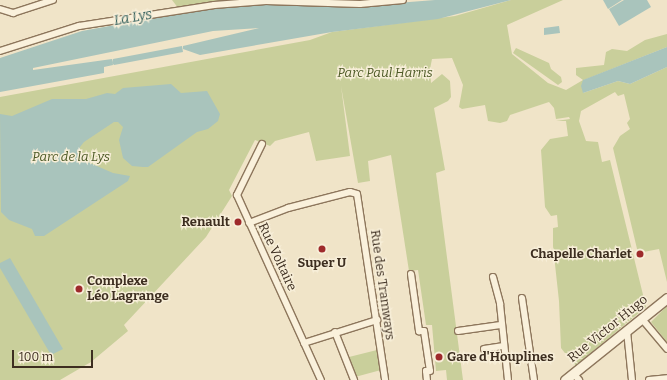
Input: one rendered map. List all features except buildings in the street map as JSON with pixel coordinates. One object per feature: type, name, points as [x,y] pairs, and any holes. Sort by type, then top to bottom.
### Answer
[{"type":"main road","name":"Rue Victor Hugo","points":[[565,380],[576,377],[627,331],[667,298]]},
{"type":"street","points":[[0,9],[13,13],[42,5],[53,0]]},
{"type":"street","points":[[344,3],[352,0]]},
{"type":"street","points":[[0,51],[42,36],[88,24],[135,15],[252,2],[344,3],[403,0]]},
{"type":"street","name":"Rue Voltaire","points":[[262,144],[237,195],[321,380]]},
{"type":"street","name":"Rue des Tramways","points":[[249,223],[288,208],[350,192],[356,193],[386,380]]},
{"type":"street","points":[[411,274],[419,332],[424,331],[430,371],[426,371],[427,380]]},
{"type":"street","points":[[493,278],[500,304],[501,325],[508,380]]},
{"type":"street","points":[[522,298],[534,380]]},
{"type":"street","points":[[642,319],[667,349]]},
{"type":"street","points":[[304,342],[377,320]]},
{"type":"street","points":[[458,331],[501,325]]},
{"type":"street","points":[[627,331],[632,380]]},
{"type":"street","points":[[335,332],[354,380]]},
{"type":"street","points":[[484,349],[504,346]]},
{"type":"street","points":[[649,380],[667,378]]},
{"type":"green space","points":[[172,0],[309,0],[182,13]]},
{"type":"green space","points":[[511,0],[563,0],[507,25],[512,54],[548,83],[566,90],[583,80],[576,75],[576,68],[604,65],[606,52],[612,49],[627,51],[645,40],[667,34],[667,47],[584,80],[583,93],[618,81],[630,84],[667,67],[667,282],[659,249],[638,253],[613,148],[620,136],[630,129],[627,123],[630,119],[624,94],[618,96],[615,92],[581,111],[579,121],[586,141],[598,142],[602,162],[610,160],[646,307],[575,366],[561,348],[559,301],[553,246],[553,228],[558,227],[557,215],[551,216],[545,207],[541,150],[550,139],[568,136],[566,121],[556,121],[570,119],[569,117],[556,119],[554,108],[549,102],[510,115],[507,121],[500,123],[488,121],[485,105],[462,109],[459,107],[463,85],[452,58],[432,59],[430,69],[431,83],[442,74],[450,81],[451,97],[448,101],[434,108],[445,170],[436,173],[463,380],[447,380],[446,370],[436,371],[432,325],[426,325],[418,270],[409,271],[391,155],[368,161],[370,181],[358,183],[341,86],[350,156],[316,161],[309,132],[275,141],[270,146],[255,140],[229,190],[232,196],[206,237],[124,325],[128,331],[91,362],[60,380],[0,380],[0,97],[310,40],[332,32],[455,16]]},
{"type":"green space","points":[[516,48],[549,63],[551,69],[561,77],[562,82],[558,85],[513,53]]},
{"type":"green space","points":[[667,306],[667,342],[651,322]]},
{"type":"green space","points":[[377,350],[381,370],[355,377],[349,357]]},
{"type":"water","points":[[435,0],[511,0],[438,19],[332,32],[200,55],[183,49],[183,46],[259,28],[213,31],[33,68],[33,70],[112,59],[113,65],[104,67],[104,73],[0,92],[0,58],[82,31],[204,9],[269,3],[371,5]]},
{"type":"water","points":[[603,0],[622,0],[608,9]]},
{"type":"water","points":[[624,0],[647,0],[651,7],[619,26],[609,9]]},
{"type":"water","points":[[559,26],[560,33],[544,35],[544,28]]},
{"type":"water","points":[[182,46],[183,52],[114,65],[112,63],[113,59]]},
{"type":"water","points":[[667,47],[667,67],[630,84],[618,81],[583,93],[581,86],[583,80]]},
{"type":"water","points":[[171,84],[181,93],[207,91],[220,114],[218,121],[208,129],[197,132],[148,167],[132,166],[123,158],[119,140],[123,127],[118,122],[114,122],[84,142],[80,147],[80,153],[90,163],[113,173],[130,176],[128,181],[44,236],[35,236],[32,229],[9,220],[1,212],[0,114],[12,116],[52,99],[86,99],[107,93],[115,94],[123,88]]},
{"type":"water","points":[[10,258],[63,349],[51,355],[0,268],[0,263]]},
{"type":"place","name":"Renault","points":[[238,222]]},
{"type":"place","name":"Super U","points":[[322,249]]},
{"type":"place","name":"Chapelle Charlet","points":[[640,254]]},
{"type":"place","name":"Complexe Léo Lagrange","points":[[79,289]]},
{"type":"place","name":"Gare d'Houplines","points":[[439,357]]},
{"type":"water label","name":"La Lys","points":[[133,18]]},
{"type":"park label","name":"Parc Paul Harris","points":[[385,73]]},
{"type":"park label","name":"Parc de la Lys","points":[[71,157]]}]
